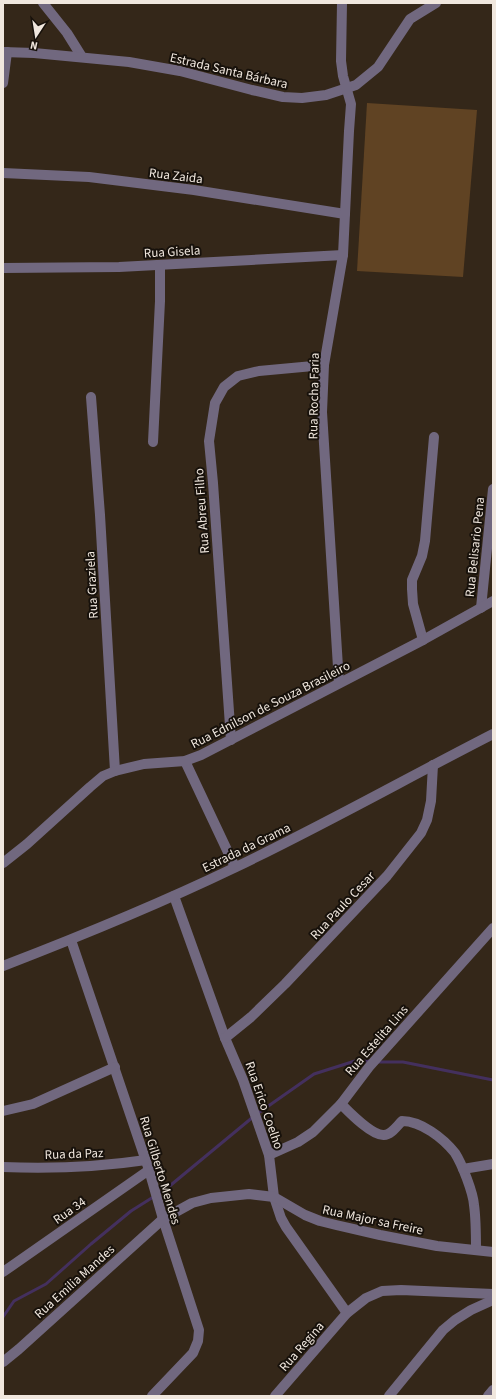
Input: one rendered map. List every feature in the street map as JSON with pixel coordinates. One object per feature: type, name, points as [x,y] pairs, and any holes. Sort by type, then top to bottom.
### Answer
[{"type":"street","points":[[43,3],[67,33],[82,57]]},
{"type":"street","name":"Rua Rocha Faria","points":[[339,683],[322,412],[324,365],[343,255],[351,104],[343,76],[342,3]]},
{"type":"street","name":"Estrada Santa Bárbara","points":[[5,52],[34,53],[129,62],[180,72],[252,90],[302,98],[346,89],[356,84],[378,67],[410,19],[436,3]]},
{"type":"street","points":[[3,83],[5,52]]},
{"type":"street","name":"Rua Zaida","points":[[3,173],[89,176],[194,190],[345,214]]},
{"type":"street","name":"Rua Gisela","points":[[3,268],[119,267],[343,255]]},
{"type":"street","points":[[153,442],[160,301],[160,265]]},
{"type":"street","name":"Rua Abreu Filho","points":[[231,740],[209,441],[215,403],[224,387],[238,376],[259,371],[324,365]]},
{"type":"street","name":"Rua Graziela","points":[[91,396],[100,515],[115,771]]},
{"type":"street","points":[[423,640],[413,604],[412,580],[422,556],[425,541],[434,437]]},
{"type":"street","name":"Rua Belisario Pena","points":[[481,608],[493,489]]},
{"type":"street","name":"Rua Ednilson de Souza Brasileiro","points":[[3,863],[27,844],[90,786],[103,776],[115,771],[144,764],[185,760],[201,755],[423,640],[493,601]]},
{"type":"street","name":"Estrada da Grama","points":[[3,966],[71,940],[174,896],[235,867],[493,734]]},
{"type":"street","points":[[185,760],[235,867]]},
{"type":"street","name":"Rua Paulo Cesar","points":[[226,1038],[251,1017],[285,984],[387,876],[421,833],[427,820],[431,801],[433,765]]},
{"type":"street","name":"Rua Erico Coelho","points":[[174,896],[243,1080],[269,1155],[274,1197],[281,1218],[347,1313]]},
{"type":"street","name":"Rua Estelita Lins","points":[[269,1155],[298,1142],[313,1132],[340,1104],[378,1056],[493,928]]},
{"type":"street","name":"Rua Gilberto Mendes","points":[[71,940],[146,1160],[163,1219],[199,1330],[198,1341],[193,1353],[152,1396]]},
{"type":"street","points":[[3,1111],[33,1104],[115,1067]]},
{"type":"street","points":[[340,1104],[369,1129],[378,1134],[385,1135],[402,1121],[409,1121],[435,1133],[450,1148],[463,1169],[474,1204],[476,1250]]},
{"type":"street","name":"Rua da Paz","points":[[3,1167],[103,1165],[146,1160]]},
{"type":"street","points":[[463,1169],[493,1164]]},
{"type":"street","name":"Rua 34","points":[[3,1272],[149,1170]]},
{"type":"street","name":"Rua Major sa Freire","points":[[163,1219],[192,1203],[211,1198],[249,1194],[274,1197],[305,1215],[330,1224],[380,1236],[437,1246],[493,1252]]},
{"type":"street","name":"Rua Emilia Mandes","points":[[3,1362],[163,1219]]},
{"type":"street","points":[[347,1313],[366,1298],[382,1291],[401,1290],[493,1294]]},
{"type":"street","points":[[389,1396],[443,1330],[471,1310],[493,1300]]},
{"type":"street","name":"Rua Regina","points":[[274,1396],[347,1313]]},
{"type":"street","points":[[488,1396],[493,1390]]},
{"type":"shaded area","points":[[367,103],[477,110],[463,277],[357,271]]},
{"type":"waterway","points":[[257,1114],[314,1074],[355,1061],[371,1061]]},
{"type":"waterway","points":[[377,1062],[403,1062],[493,1080]]},
{"type":"waterway","points":[[3,1317],[14,1301],[46,1284],[131,1211],[166,1189],[253,1117]]}]
